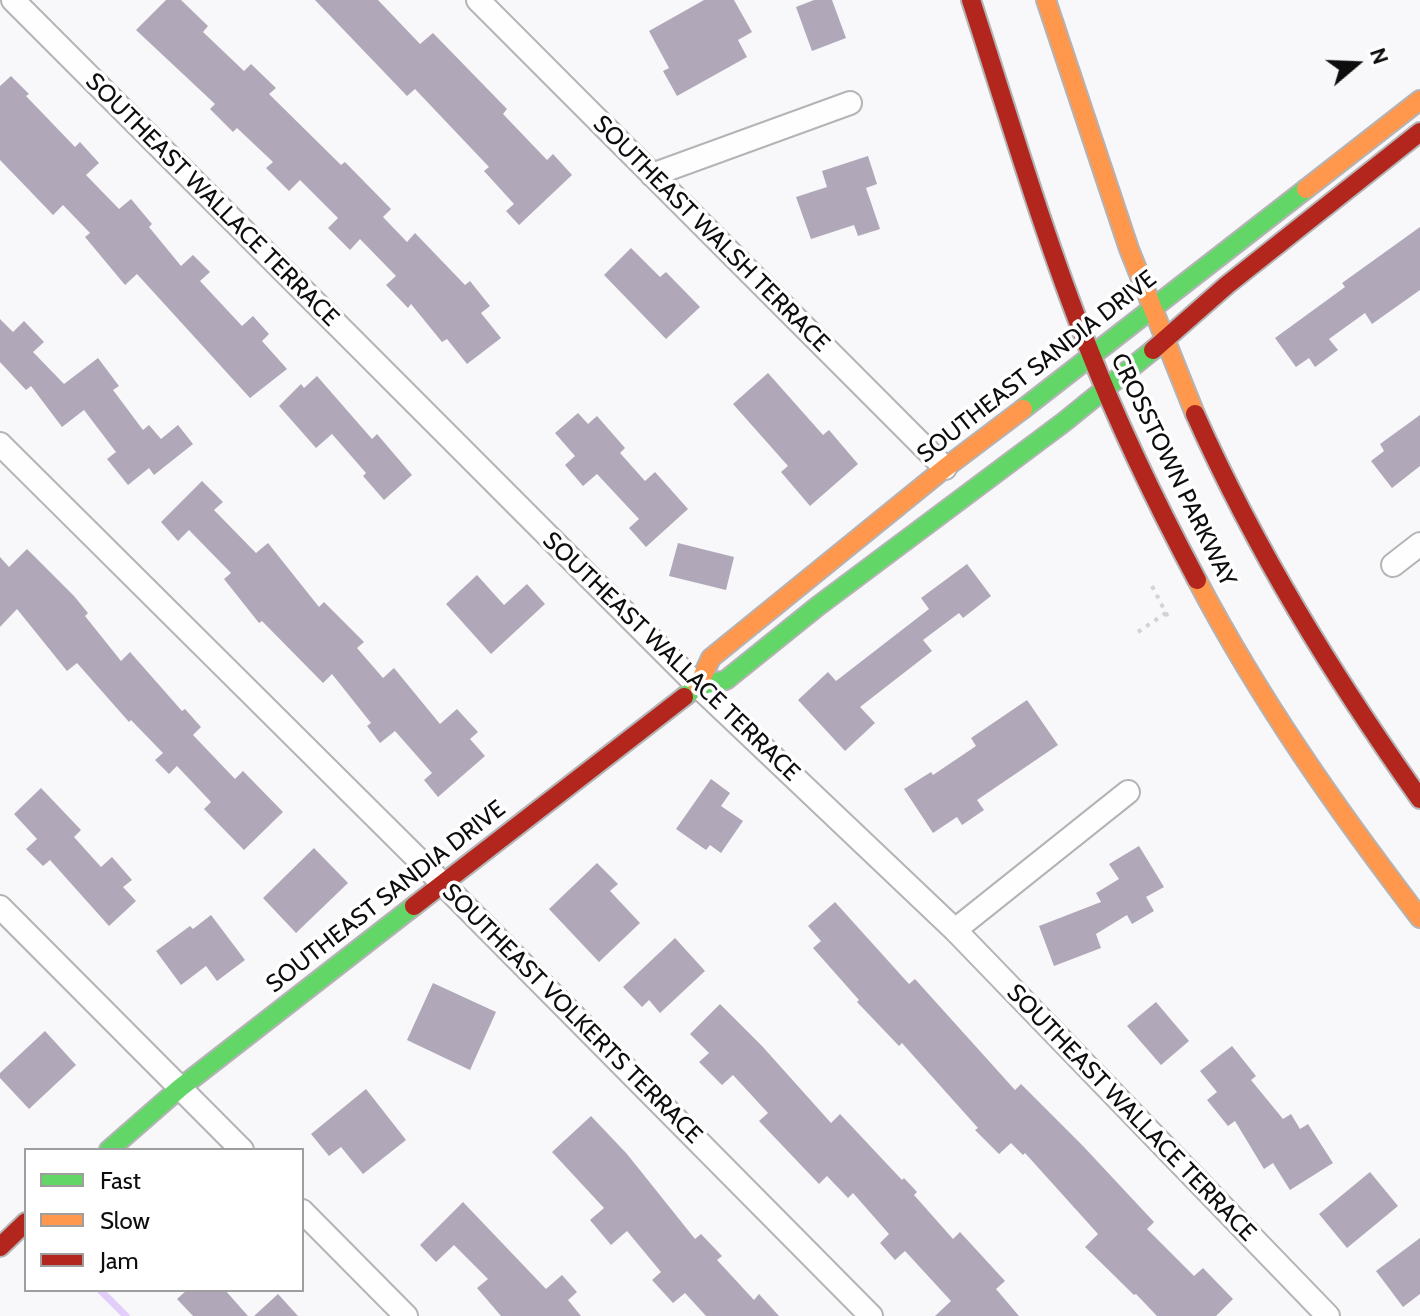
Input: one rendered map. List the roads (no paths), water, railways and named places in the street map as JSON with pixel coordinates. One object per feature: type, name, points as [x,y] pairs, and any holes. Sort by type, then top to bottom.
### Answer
[{"type":"street","name":"SOUTHEAST WALLACE TERRACE","points":[[13,0],[698,686],[955,930],[1328,1316]]},
{"type":"street","name":"SOUTHEAST WALSH TERRACE","points":[[478,0],[945,468]]},
{"type":"street","name":"CROSSTOWN PARKWAY","points":[[971,0],[1091,356],[1200,586],[1273,712],[1351,827],[1420,918]]},
{"type":"street","name":"CROSSTOWN PARKWAY","points":[[1046,0],[1164,341],[1217,462],[1255,538],[1321,652],[1420,799]]},
{"type":"street","name":"SOUTHEAST SANDIA DRIVE","points":[[698,686],[711,658],[945,468],[1420,100]]},
{"type":"street","points":[[652,175],[850,103]]},
{"type":"street","name":"SOUTHEAST SANDIA DRIVE","points":[[111,1148],[180,1088],[698,686],[726,680],[818,606],[1105,389],[1227,285],[1420,132]]},
{"type":"street","name":"SOUTHEAST VOLKERTS TERRACE","points":[[0,444],[442,883],[871,1316]]},
{"type":"street","points":[[1393,565],[1420,544]]},
{"type":"street","points":[[955,930],[1128,792]]},
{"type":"street","points":[[0,907],[240,1148]]},
{"type":"street","points":[[304,1213],[406,1316]]},
{"type":"street","points":[[0,1247],[24,1224]]},
{"type":"waterway","points":[[102,1292],[126,1316]]}]
